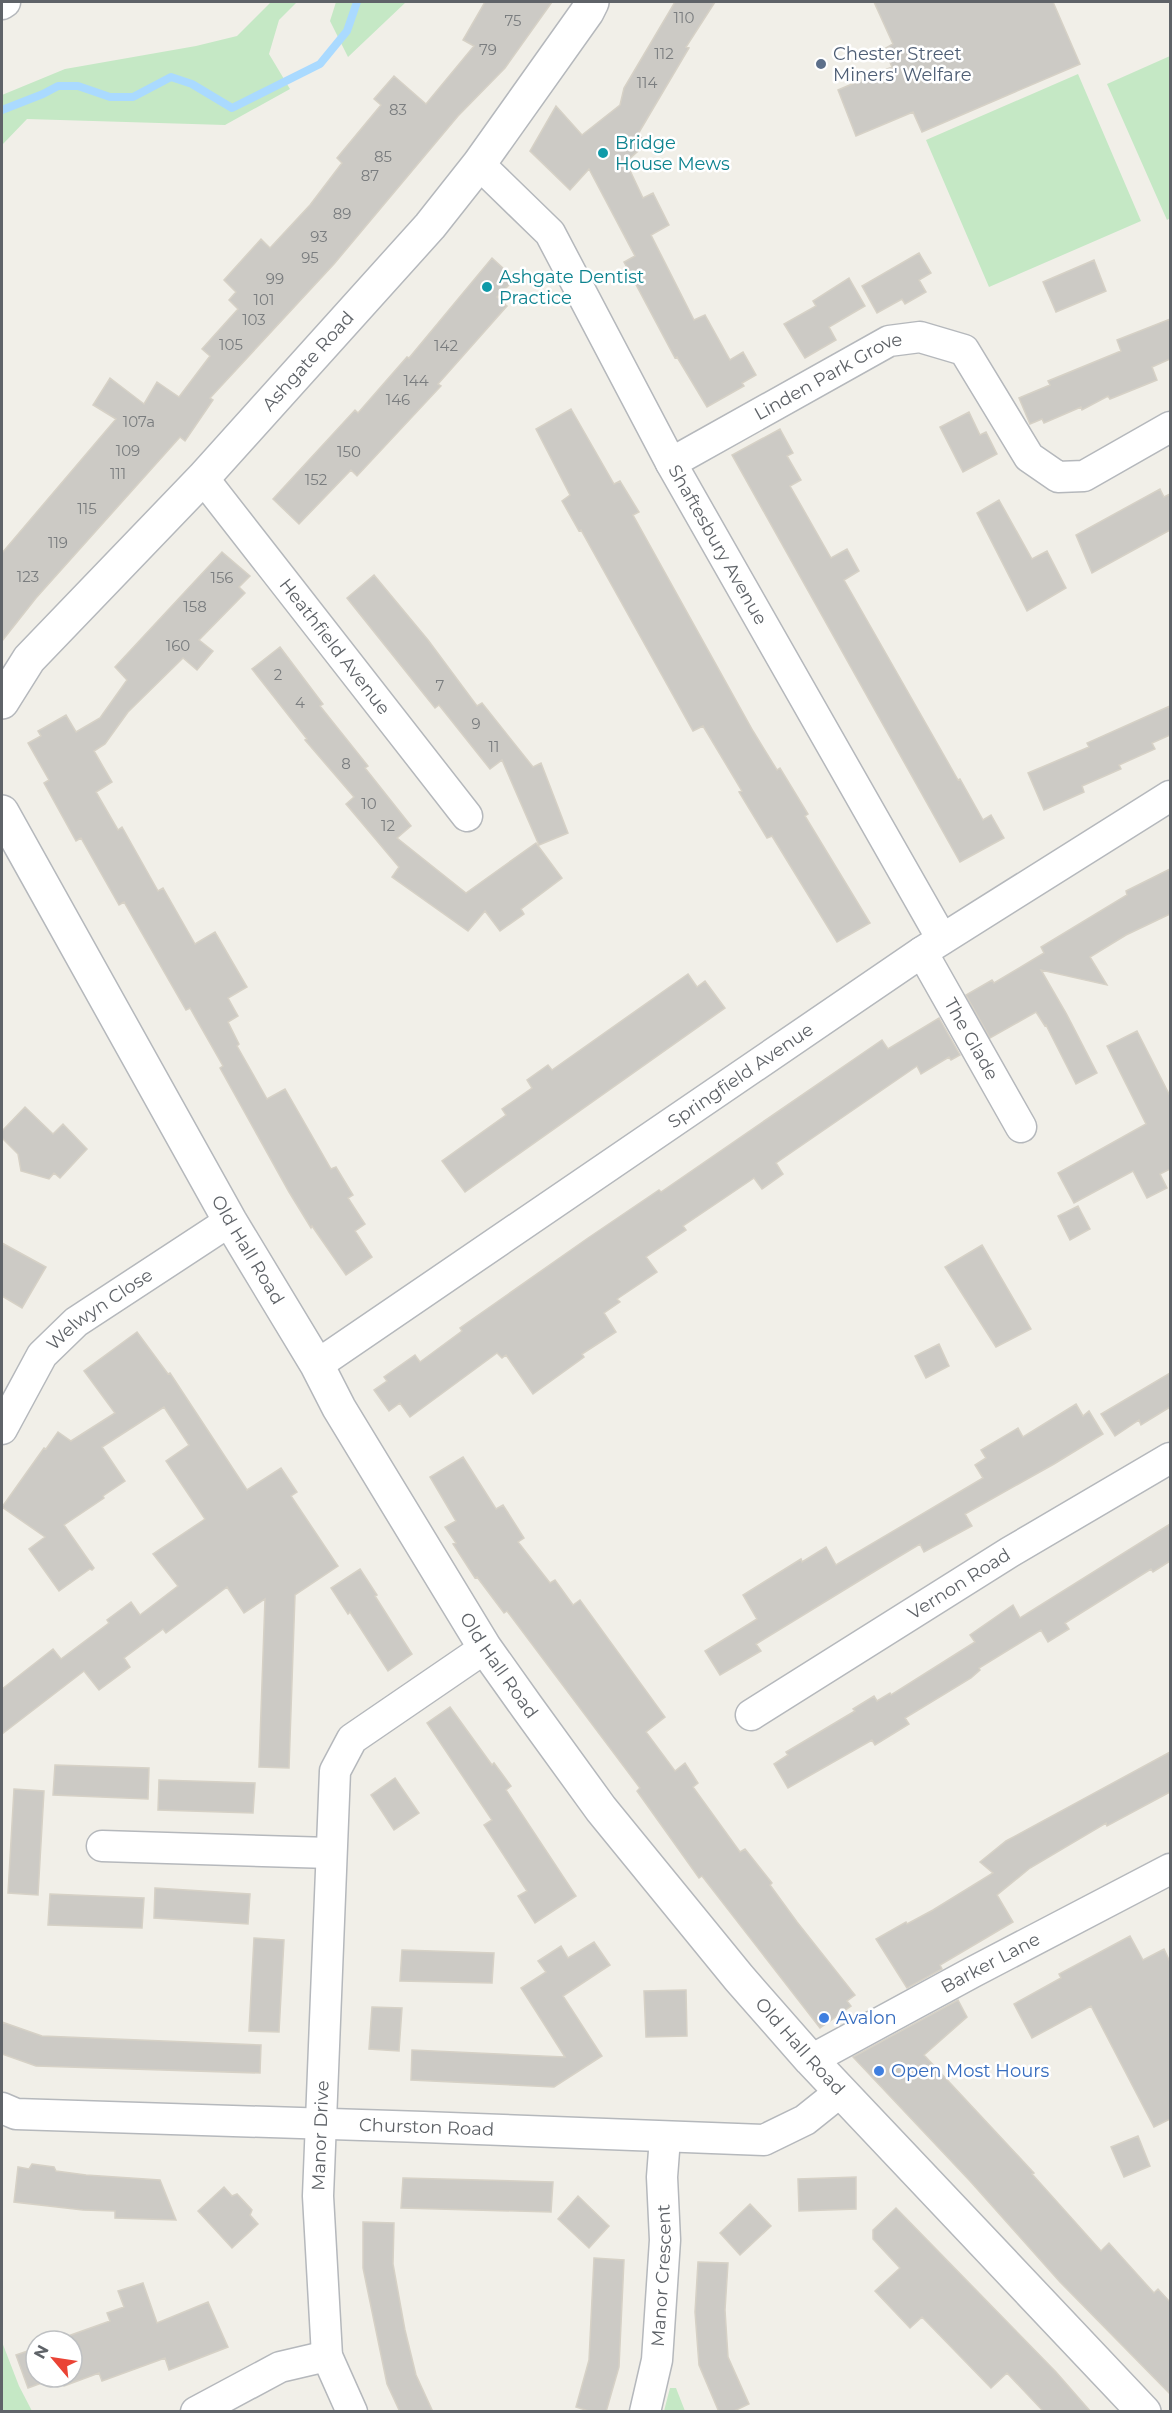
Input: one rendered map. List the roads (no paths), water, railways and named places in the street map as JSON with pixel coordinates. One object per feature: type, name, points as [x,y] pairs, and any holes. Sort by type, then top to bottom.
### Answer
[{"type":"street","name":"Ashgate Road","points":[[2,702],[29,659],[203,478],[430,226],[479,164],[592,2]]},
{"type":"street","name":"Shaftesbury Avenue","points":[[479,164],[550,233],[671,464],[932,946]]},
{"type":"street","name":"Linden Park Grove","points":[[671,464],[889,340],[920,337],[964,350],[1029,457],[1058,477],[1084,476],[1170,427]]},
{"type":"street","name":"Heathfield Avenue","points":[[203,478],[467,816]]},
{"type":"street","name":"Springfield Avenue","points":[[317,1365],[932,946],[1170,796]]},
{"type":"street","name":"Old Hall Road","points":[[2,812],[230,1221],[317,1365],[344,1416],[485,1648],[601,1809],[739,1978],[840,2092],[1144,2412]]},
{"type":"street","name":"The Glade","points":[[932,946],[1021,1127]]},
{"type":"street","name":"Welwyn Close","points":[[2,1429],[42,1355],[76,1322],[230,1221]]},
{"type":"street","name":"Vernon Road","points":[[751,1715],[1010,1552],[1170,1458]]},
{"type":"street","name":"Manor Drive","points":[[352,2412],[327,2355],[318,2196],[335,1771],[352,1739],[485,1648]]},
{"type":"street","points":[[102,1846],[330,1853]]},
{"type":"street","name":"Barker Lane","points":[[811,2060],[963,1977],[1170,1869]]},
{"type":"street","name":"Churston Road","points":[[2,2108],[16,2114],[764,2140],[805,2120],[840,2092]]},
{"type":"street","name":"Manor Crescent","points":[[645,2412],[657,2360],[665,2240],[662,2177],[665,2138]]},
{"type":"street","points":[[196,2412],[280,2367],[327,2355]]},
{"type":"waterway","points":[[2,110],[58,86],[78,86],[110,97],[133,97],[171,77],[192,84],[232,108],[320,64],[347,31],[357,2]]},
{"type":"place","name":"Chester Street Miners' Welfare","points":[[821,64]]},
{"type":"place","name":"Bridge House Mews","points":[[603,153]]},
{"type":"place","name":"Ashgate Dentist Practice","points":[[487,287]]},
{"type":"place","name":"Avalon","points":[[824,2018]]},
{"type":"place","name":"Open Most Hours","points":[[879,2071]]}]
